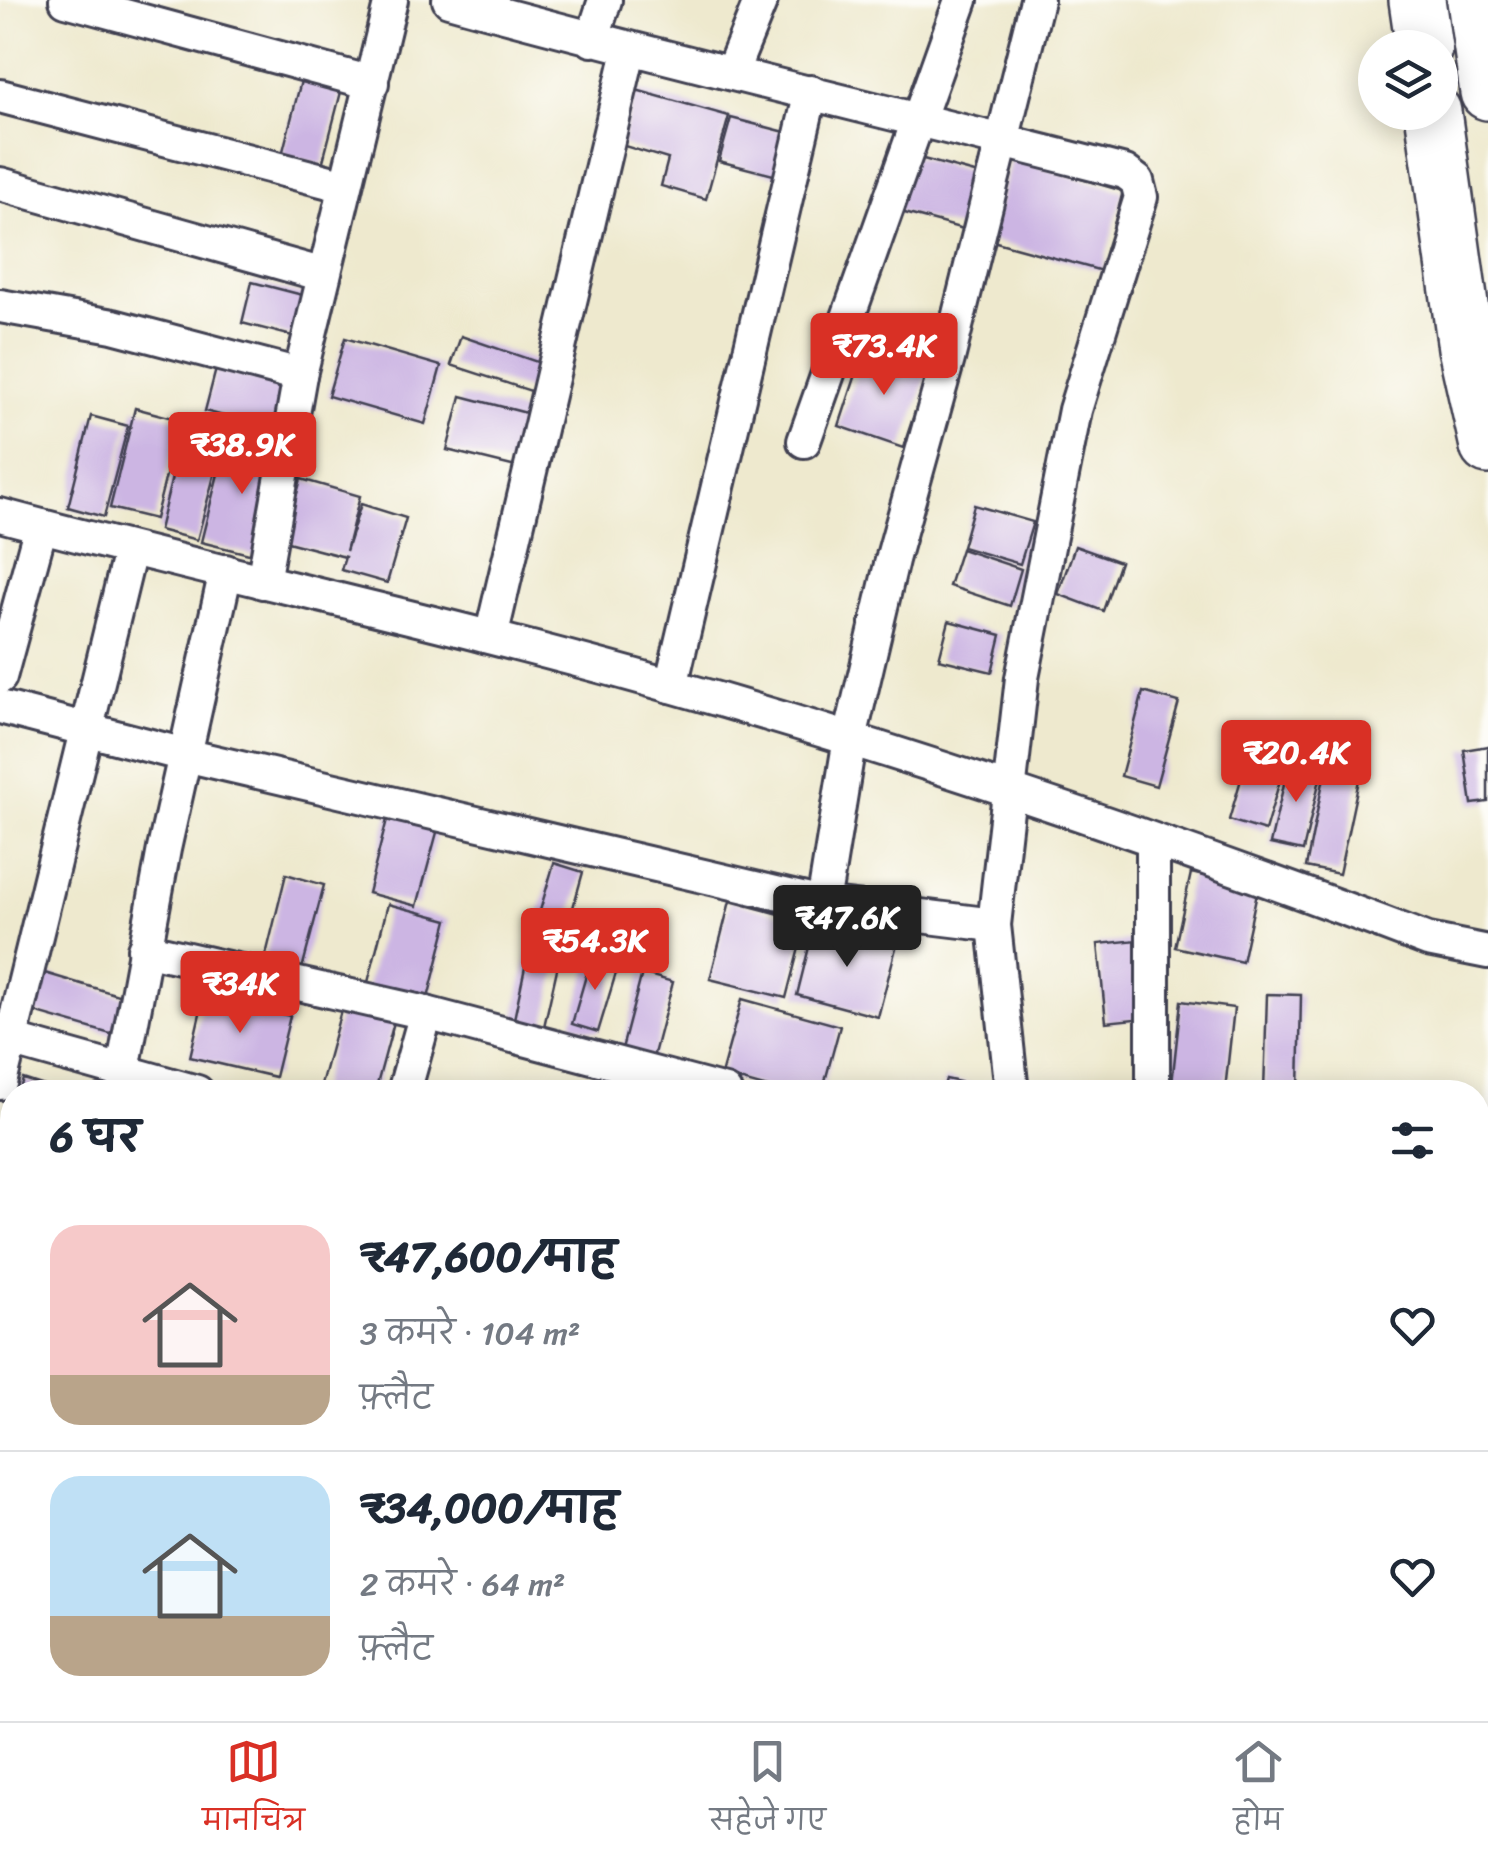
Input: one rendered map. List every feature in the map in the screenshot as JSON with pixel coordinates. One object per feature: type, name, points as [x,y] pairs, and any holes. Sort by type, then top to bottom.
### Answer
[{"type":"highway","points":[[1417,0],[1421,30]]},
{"type":"highway","points":[[1475,0],[1488,92]]},
{"type":"highway","points":[[1436,130],[1466,348],[1488,446]]},
{"type":"street","points":[[66,0],[372,84]]},
{"type":"street","points":[[263,582],[300,375],[390,0]]},
{"type":"street","points":[[449,0],[629,51],[732,70],[1126,172],[1136,181],[1141,197],[1075,410],[1022,678],[994,925],[1011,1080]]},
{"type":"street","points":[[592,40],[605,0]]},
{"type":"street","points":[[732,70],[760,0]]},
{"type":"street","points":[[804,441],[962,0]]},
{"type":"street","points":[[823,904],[850,738],[1037,0]]},
{"type":"street","points":[[490,638],[629,51]]},
{"type":"street","points":[[671,686],[811,92]]},
{"type":"street","points":[[0,96],[345,186]]},
{"type":"street","points":[[0,184],[324,275]]},
{"type":"street","points":[[0,306],[113,326],[300,375]]},
{"type":"street","points":[[0,514],[130,551],[490,638],[850,738],[1007,788],[1428,940],[1488,952]]},
{"type":"street","points":[[0,677],[41,526]]},
{"type":"street","points":[[0,1080],[5,1039],[87,731],[130,551]]},
{"type":"street","points":[[102,1075],[144,948],[226,572]]},
{"type":"street","points":[[0,707],[185,756],[823,904],[994,925]]},
{"type":"street","points":[[1152,841],[1152,1080]]},
{"type":"street","points":[[144,948],[426,1013],[680,1080]]},
{"type":"street","points":[[407,1080],[426,1013]]},
{"type":"street","points":[[5,1039],[102,1075],[130,1080]]},
{"type":"building","points":[[302,77],[342,88],[322,165],[282,155]]},
{"type":"building","points":[[636,90],[729,116],[706,199],[661,186],[668,159],[621,145]]},
{"type":"building","points":[[731,118],[793,134],[781,177],[719,161]]},
{"type":"building","points":[[905,154],[982,175],[967,230],[890,209]]},
{"type":"building","points":[[1011,159],[1123,191],[1102,271],[989,240]]},
{"type":"building","points":[[252,282],[310,297],[300,338],[242,323]]},
{"type":"building","points":[[461,336],[549,366],[540,394],[451,365]]},
{"type":"building","points":[[345,338],[441,366],[425,424],[328,396]]},
{"type":"building","points":[[865,347],[929,369],[903,448],[839,426]]},
{"type":"building","points":[[216,369],[286,387],[275,430],[205,411]]},
{"type":"building","points":[[461,396],[534,415],[520,468],[447,450]]},
{"type":"building","points":[[135,408],[180,420],[155,519],[110,508]]},
{"type":"building","points":[[91,416],[128,426],[104,517],[68,507]]},
{"type":"building","points":[[187,416],[227,427],[197,540],[159,530]]},
{"type":"building","points":[[227,438],[283,453],[257,556],[201,542]]},
{"type":"building","points":[[301,479],[360,496],[346,551],[361,504],[406,518],[387,583],[341,570],[345,557],[284,541]]},
{"type":"building","points":[[974,505],[1033,522],[1020,564],[962,547]]},
{"type":"building","points":[[1075,546],[1120,562],[1103,611],[1058,594]]},
{"type":"building","points":[[961,549],[1021,569],[1010,606],[949,586]]},
{"type":"building","points":[[949,621],[1001,635],[992,672],[939,659]]},
{"type":"building","points":[[1143,692],[1179,702],[1156,786],[1121,776]]},
{"type":"building","points":[[1253,739],[1289,750],[1265,831],[1229,820]]},
{"type":"building","points":[[1488,746],[1488,802],[1472,804],[1464,750]]},
{"type":"building","points":[[1290,758],[1323,766],[1303,851],[1270,844]]},
{"type":"building","points":[[1325,772],[1359,780],[1339,874],[1306,867]]},
{"type":"building","points":[[389,812],[439,825],[417,906],[368,893]]},
{"type":"building","points":[[554,863],[583,872],[560,954],[530,945]]},
{"type":"building","points":[[1191,873],[1258,888],[1242,962],[1175,947]]},
{"type":"building","points":[[286,874],[324,885],[302,969],[265,959]]},
{"type":"building","points":[[730,901],[806,921],[786,998],[710,979]]},
{"type":"building","points":[[388,904],[448,920],[426,1006],[366,990]]},
{"type":"building","points":[[815,923],[897,944],[878,1017],[797,995]]},
{"type":"building","points":[[1137,940],[1145,1018],[1106,1022],[1098,944]]},
{"type":"building","points":[[529,948],[560,956],[543,1031],[513,1024]]},
{"type":"building","points":[[592,955],[619,963],[598,1032],[572,1024]]},
{"type":"building","points":[[38,971],[125,997],[114,1035],[27,1010]]},
{"type":"building","points":[[642,973],[673,982],[653,1058],[622,1049]]},
{"type":"building","points":[[1267,994],[1301,995],[1299,1080],[1264,1080]]},
{"type":"building","points":[[204,996],[290,1016],[275,1077],[190,1057]]},
{"type":"building","points":[[742,999],[840,1026],[825,1080],[739,1080],[721,1075]]},
{"type":"building","points":[[1181,1001],[1234,1008],[1226,1080],[1172,1080]]},
{"type":"building","points":[[342,1007],[394,1022],[378,1080],[322,1080]]}]
